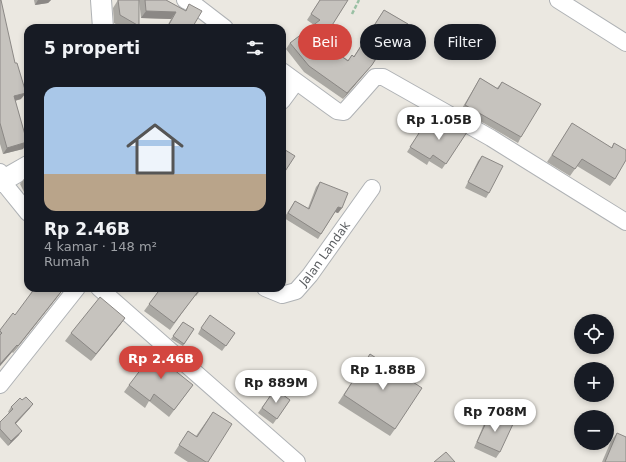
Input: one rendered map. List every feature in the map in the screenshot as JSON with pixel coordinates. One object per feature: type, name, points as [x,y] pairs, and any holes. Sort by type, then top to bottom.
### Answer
[{"type":"street","points":[[101,0],[103,24]]},
{"type":"street","points":[[185,0],[195,5],[220,24]]},
{"type":"street","points":[[558,0],[626,43]]},
{"type":"street","points":[[286,74],[334,108],[344,112],[375,76],[383,76],[491,138],[626,222]]},
{"type":"street","points":[[286,96],[296,82]]},
{"type":"street","points":[[24,168],[1,179],[24,208]]},
{"type":"street","name":"Jalan Landak","points":[[275,292],[282,295],[296,291],[310,275],[372,188]]},
{"type":"street","points":[[0,385],[75,292]]},
{"type":"street","points":[[104,292],[297,462]]},
{"type":"path","points":[[352,14],[359,0]]},
{"type":"building","points":[[1,0],[15,63],[17,63],[24,86],[24,94],[14,96],[24,131],[24,143],[7,148],[0,123]]},
{"type":"building","points":[[118,0],[139,0],[139,24],[136,24],[120,15]]},
{"type":"building","points":[[145,0],[166,0],[186,11],[189,4],[202,11],[194,24],[169,24],[176,12],[146,11]]},
{"type":"building","points":[[320,0],[348,0],[333,24],[315,24],[320,20],[311,14]]},
{"type":"building","points":[[384,10],[408,24],[375,24]]},
{"type":"building","points":[[298,37],[298,53],[290,43]]},
{"type":"building","points":[[360,48],[360,60],[375,60],[347,93],[309,66],[304,60],[352,60],[352,55],[354,57]]},
{"type":"building","points":[[480,78],[498,89],[502,82],[541,104],[521,137],[465,105]]},
{"type":"building","points":[[428,119],[449,132],[456,122],[469,129],[446,164],[433,155],[430,159],[410,147]]},
{"type":"building","points":[[572,123],[612,148],[614,143],[626,150],[626,160],[615,179],[582,159],[575,169],[552,155]]},
{"type":"building","points":[[286,150],[295,156],[286,170]]},
{"type":"building","points":[[482,156],[503,166],[489,193],[468,182]]},
{"type":"building","points":[[320,182],[348,193],[342,208],[338,207],[321,234],[288,213],[295,201],[309,209]]},
{"type":"building","points":[[32,292],[61,292],[18,346],[17,345],[0,364],[0,335],[2,333],[0,330],[13,313],[15,315]]},
{"type":"building","points":[[158,292],[198,292],[174,323],[149,304]]},
{"type":"building","points":[[100,297],[125,318],[96,354],[71,333]]},
{"type":"building","points":[[210,315],[235,333],[226,346],[201,328]]},
{"type":"building","points":[[183,322],[194,329],[184,344],[173,336]]},
{"type":"building","points":[[157,348],[177,363],[173,369],[193,385],[174,410],[154,394],[150,401],[129,385]]},
{"type":"building","points":[[370,354],[422,388],[395,429],[344,395]]},
{"type":"building","points":[[275,389],[290,400],[277,419],[262,408]]},
{"type":"building","points":[[26,397],[33,404],[15,423],[22,431],[11,441],[0,429],[0,422],[13,409],[11,407],[20,398],[22,400]]},
{"type":"building","points":[[213,412],[232,424],[208,462],[206,462],[179,445],[188,431],[197,437]]},
{"type":"building","points":[[490,414],[513,424],[500,452],[477,442]]},
{"type":"building","points":[[617,433],[626,437],[626,462],[605,462],[610,450],[614,450],[614,440]]},
{"type":"building","points":[[446,452],[455,462],[434,462]]}]
